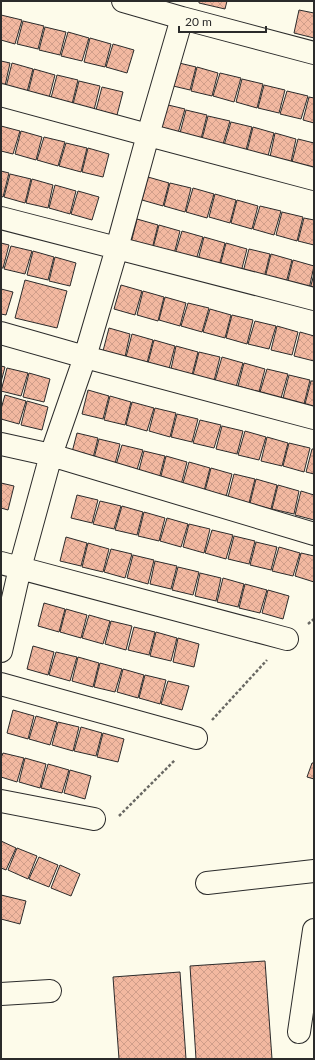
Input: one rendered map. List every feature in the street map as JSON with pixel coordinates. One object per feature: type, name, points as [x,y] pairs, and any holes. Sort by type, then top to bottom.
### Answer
[{"type":"street","points":[[123,1],[314,53]]},
{"type":"street","points":[[1,651],[10,565],[51,455],[85,357],[118,248],[148,135],[182,18]]},
{"type":"street","points":[[1,95],[314,179]]},
{"type":"street","points":[[1,218],[314,299]]},
{"type":"street","points":[[1,333],[314,418]]},
{"type":"street","points":[[1,444],[51,455],[314,534]]},
{"type":"street","points":[[10,565],[287,639]]},
{"type":"street","points":[[1,684],[196,738]]},
{"type":"street","points":[[1,801],[94,819]]},
{"type":"street","points":[[206,883],[314,872]]},
{"type":"street","points":[[299,1032],[314,930]]},
{"type":"street","points":[[1,994],[50,991]]},
{"type":"building","points":[[199,1],[227,1],[225,9],[199,3]]},
{"type":"building","points":[[299,10],[314,13],[314,38],[294,33]]},
{"type":"building","points":[[1,15],[22,20],[15,44],[1,40]]},
{"type":"building","points":[[23,21],[44,26],[38,49],[17,44]]},
{"type":"building","points":[[45,27],[66,32],[60,55],[39,50]]},
{"type":"building","points":[[68,32],[89,38],[82,61],[61,56]]},
{"type":"building","points":[[90,38],[111,44],[105,67],[84,62]]},
{"type":"building","points":[[113,44],[134,50],[127,73],[106,67]]},
{"type":"building","points":[[1,61],[10,63],[5,86],[1,86]]},
{"type":"building","points":[[175,62],[196,67],[190,90],[169,85]]},
{"type":"building","points":[[12,63],[33,69],[27,92],[6,87]]},
{"type":"building","points":[[197,67],[218,73],[212,96],[191,91]]},
{"type":"building","points":[[34,69],[55,75],[49,98],[28,93]]},
{"type":"building","points":[[220,73],[241,78],[234,102],[213,96]]},
{"type":"building","points":[[57,75],[78,80],[72,104],[51,98]]},
{"type":"building","points":[[242,79],[263,84],[257,108],[236,102]]},
{"type":"building","points":[[79,81],[100,86],[94,110],[73,104]]},
{"type":"building","points":[[264,85],[285,90],[279,113],[258,108]]},
{"type":"building","points":[[102,87],[123,92],[117,115],[96,110]]},
{"type":"building","points":[[287,91],[308,96],[301,119],[280,114]]},
{"type":"building","points":[[309,97],[314,98],[314,123],[303,120]]},
{"type":"building","points":[[164,104],[185,109],[178,133],[157,127]]},
{"type":"building","points":[[186,110],[207,115],[201,139],[180,133]]},
{"type":"building","points":[[208,116],[230,121],[223,144],[202,139]]},
{"type":"building","points":[[231,122],[252,127],[246,150],[224,145]]},
{"type":"building","points":[[1,126],[20,131],[13,154],[1,151]]},
{"type":"building","points":[[253,127],[274,133],[268,156],[247,151]]},
{"type":"building","points":[[21,131],[42,137],[36,160],[15,154]]},
{"type":"building","points":[[275,133],[296,139],[291,162],[270,157]]},
{"type":"building","points":[[44,137],[65,142],[58,166],[37,160]]},
{"type":"building","points":[[298,139],[314,143],[313,168],[292,162]]},
{"type":"building","points":[[66,143],[87,148],[81,172],[59,166]]},
{"type":"building","points":[[88,148],[109,154],[103,177],[82,172]]},
{"type":"building","points":[[1,171],[9,173],[3,197],[1,196]]},
{"type":"building","points":[[10,174],[31,179],[25,203],[4,197]]},
{"type":"building","points":[[148,177],[169,183],[163,206],[142,200]]},
{"type":"building","points":[[32,179],[53,185],[48,208],[26,203]]},
{"type":"building","points":[[170,183],[191,188],[185,212],[164,206]]},
{"type":"building","points":[[55,185],[76,191],[70,214],[49,208]]},
{"type":"building","points":[[193,188],[214,194],[207,218],[186,212]]},
{"type":"building","points":[[78,191],[99,197],[92,220],[71,214]]},
{"type":"building","points":[[215,194],[236,200],[230,223],[209,217]]},
{"type":"building","points":[[237,200],[258,206],[252,229],[231,223]]},
{"type":"building","points":[[260,206],[281,211],[274,235],[253,229]]},
{"type":"building","points":[[282,212],[303,217],[297,241],[276,235]]},
{"type":"building","points":[[304,218],[314,220],[314,245],[298,241]]},
{"type":"building","points":[[137,219],[158,225],[152,249],[131,243]]},
{"type":"building","points":[[159,225],[180,231],[174,254],[153,248]]},
{"type":"building","points":[[182,231],[203,237],[196,260],[175,254]]},
{"type":"building","points":[[204,237],[225,243],[219,266],[198,260]]},
{"type":"building","points":[[1,243],[9,245],[3,268],[1,268]]},
{"type":"building","points":[[226,243],[247,249],[241,272],[220,266]]},
{"type":"building","points":[[11,246],[32,251],[25,274],[4,269]]},
{"type":"building","points":[[249,249],[270,254],[264,278],[243,272]]},
{"type":"building","points":[[33,251],[54,257],[48,280],[27,275]]},
{"type":"building","points":[[271,254],[292,260],[286,283],[265,278]]},
{"type":"building","points":[[55,257],[76,263],[70,286],[49,281]]},
{"type":"building","points":[[293,260],[314,266],[309,289],[287,284]]},
{"type":"building","points":[[314,274],[314,290],[310,289]]},
{"type":"building","points":[[25,280],[67,291],[57,328],[15,318]]},
{"type":"building","points":[[121,285],[142,291],[135,315],[114,309]]},
{"type":"building","points":[[1,289],[13,292],[6,315],[1,314]]},
{"type":"building","points":[[143,291],[164,297],[158,321],[137,315]]},
{"type":"building","points":[[165,297],[186,303],[180,326],[159,320]]},
{"type":"building","points":[[188,303],[209,308],[202,332],[181,326]]},
{"type":"building","points":[[210,309],[231,315],[225,338],[203,332]]},
{"type":"building","points":[[232,315],[253,320],[247,344],[226,338]]},
{"type":"building","points":[[255,321],[276,326],[269,349],[248,344]]},
{"type":"building","points":[[277,326],[298,332],[292,355],[271,350]]},
{"type":"building","points":[[109,328],[130,334],[125,357],[103,351]]},
{"type":"building","points":[[300,332],[314,336],[314,361],[294,356]]},
{"type":"building","points":[[132,334],[153,340],[147,363],[126,357]]},
{"type":"building","points":[[154,340],[175,346],[169,369],[148,363]]},
{"type":"building","points":[[176,346],[198,352],[192,375],[171,369]]},
{"type":"building","points":[[199,352],[220,357],[214,381],[193,375]]},
{"type":"building","points":[[222,357],[243,363],[236,387],[215,381]]},
{"type":"building","points":[[244,363],[265,369],[259,392],[238,386]]},
{"type":"building","points":[[1,366],[5,367],[1,382]]},
{"type":"building","points":[[7,368],[28,373],[21,396],[1,391]]},
{"type":"building","points":[[267,369],[288,374],[281,398],[260,392]]},
{"type":"building","points":[[29,373],[50,379],[44,402],[23,397]]},
{"type":"building","points":[[289,375],[310,380],[304,404],[283,398]]},
{"type":"building","points":[[311,381],[314,381],[314,407],[305,404]]},
{"type":"building","points":[[88,390],[109,396],[103,419],[82,414]]},
{"type":"building","points":[[5,395],[26,401],[19,424],[1,419],[1,409]]},
{"type":"building","points":[[110,396],[131,402],[125,425],[104,420]]},
{"type":"building","points":[[27,401],[48,407],[42,430],[21,425]]},
{"type":"building","points":[[132,402],[154,408],[147,431],[126,425]]},
{"type":"building","points":[[155,408],[176,413],[170,437],[149,431]]},
{"type":"building","points":[[177,414],[198,419],[192,442],[171,437]]},
{"type":"building","points":[[200,420],[221,425],[214,448],[193,443]]},
{"type":"building","points":[[222,426],[243,431],[237,454],[216,449]]},
{"type":"building","points":[[245,431],[266,437],[259,460],[238,455]]},
{"type":"building","points":[[77,433],[98,438],[92,462],[71,456]]},
{"type":"building","points":[[267,437],[288,443],[282,466],[261,461]]},
{"type":"building","points":[[99,439],[120,444],[114,468],[93,462]]},
{"type":"building","points":[[289,443],[310,448],[304,472],[283,466]]},
{"type":"building","points":[[122,445],[143,450],[136,473],[115,468]]},
{"type":"building","points":[[312,449],[314,449],[314,474],[306,472]]},
{"type":"building","points":[[144,451],[165,456],[159,479],[138,474]]},
{"type":"building","points":[[166,456],[187,462],[181,485],[160,480]]},
{"type":"building","points":[[189,462],[210,468],[204,491],[182,486]]},
{"type":"building","points":[[211,468],[232,474],[226,497],[205,491]]},
{"type":"building","points":[[234,474],[255,479],[249,503],[228,497]]},
{"type":"building","points":[[256,479],[277,485],[271,509],[250,503]]},
{"type":"building","points":[[1,483],[14,486],[8,510],[1,508]]},
{"type":"building","points":[[278,485],[299,491],[294,514],[272,509]]},
{"type":"building","points":[[301,491],[314,495],[314,520],[295,515]]},
{"type":"building","points":[[77,495],[98,500],[92,523],[71,518]]},
{"type":"building","points":[[100,501],[121,506],[114,529],[93,524]]},
{"type":"building","points":[[122,506],[143,512],[137,535],[115,530]]},
{"type":"building","points":[[144,512],[165,518],[159,541],[138,536]]},
{"type":"building","points":[[167,518],[188,524],[181,547],[160,541]]},
{"type":"building","points":[[189,524],[210,529],[204,553],[183,547]]},
{"type":"building","points":[[212,530],[233,535],[226,559],[205,553]]},
{"type":"building","points":[[234,536],[255,541],[249,564],[228,559]]},
{"type":"building","points":[[66,537],[87,543],[81,566],[60,561]]},
{"type":"building","points":[[256,542],[277,547],[271,570],[250,565]]},
{"type":"building","points":[[88,543],[109,549],[103,572],[82,567]]},
{"type":"building","points":[[279,547],[300,553],[293,576],[272,571]]},
{"type":"building","points":[[111,549],[132,554],[125,578],[104,572]]},
{"type":"building","points":[[301,553],[314,556],[314,582],[295,576]]},
{"type":"building","points":[[133,555],[154,560],[148,584],[127,578]]},
{"type":"building","points":[[155,561],[177,566],[171,589],[150,584]]},
{"type":"building","points":[[178,567],[199,572],[193,595],[172,590]]},
{"type":"building","points":[[200,573],[221,578],[216,601],[195,596]]},
{"type":"building","points":[[223,578],[244,584],[238,607],[217,602]]},
{"type":"building","points":[[245,584],[267,590],[260,613],[239,608]]},
{"type":"building","points":[[268,590],[289,596],[283,619],[262,613]]},
{"type":"building","points":[[44,603],[65,609],[59,632],[38,626]]},
{"type":"building","points":[[66,609],[87,615],[81,638],[60,632]]},
{"type":"building","points":[[89,615],[110,621],[103,644],[82,638]]},
{"type":"building","points":[[111,621],[132,626],[126,650],[105,644]]},
{"type":"building","points":[[134,627],[155,632],[149,655],[128,650]]},
{"type":"building","points":[[156,632],[177,638],[171,661],[150,656]]},
{"type":"building","points":[[178,638],[199,644],[194,667],[173,662]]},
{"type":"building","points":[[33,646],[54,652],[48,675],[27,669]]},
{"type":"building","points":[[56,652],[77,657],[70,681],[49,675]]},
{"type":"building","points":[[78,657],[99,663],[93,687],[72,681]]},
{"type":"building","points":[[100,663],[122,669],[115,692],[94,687]]},
{"type":"building","points":[[123,669],[144,675],[138,698],[117,692]]},
{"type":"building","points":[[145,675],[166,680],[160,704],[139,698]]},
{"type":"building","points":[[168,681],[189,686],[182,710],[161,704]]},
{"type":"building","points":[[13,710],[34,716],[28,739],[7,733]]},
{"type":"building","points":[[36,716],[57,722],[50,745],[29,739]]},
{"type":"building","points":[[58,722],[79,727],[73,751],[52,745]]},
{"type":"building","points":[[81,727],[102,733],[96,756],[74,751]]},
{"type":"building","points":[[103,733],[124,739],[118,762],[97,757]]},
{"type":"building","points":[[3,753],[24,758],[17,782],[1,777],[1,758]]},
{"type":"building","points":[[25,758],[46,764],[40,788],[19,782]]},
{"type":"building","points":[[312,763],[314,763],[314,779],[307,777]]},
{"type":"building","points":[[48,764],[69,770],[62,793],[41,788]]},
{"type":"building","points":[[70,770],[91,776],[85,799],[64,793]]},
{"type":"building","points":[[1,841],[16,848],[6,870],[1,868]]},
{"type":"building","points":[[17,848],[37,856],[28,879],[8,870]]},
{"type":"building","points":[[39,857],[58,865],[49,887],[29,879]]},
{"type":"building","points":[[60,865],[80,874],[71,896],[51,888]]},
{"type":"building","points":[[1,895],[26,901],[20,924],[1,919]]},
{"type":"building","points":[[265,961],[272,1059],[196,1059],[190,966]]},
{"type":"building","points":[[180,972],[186,1059],[119,1059],[113,977]]}]
